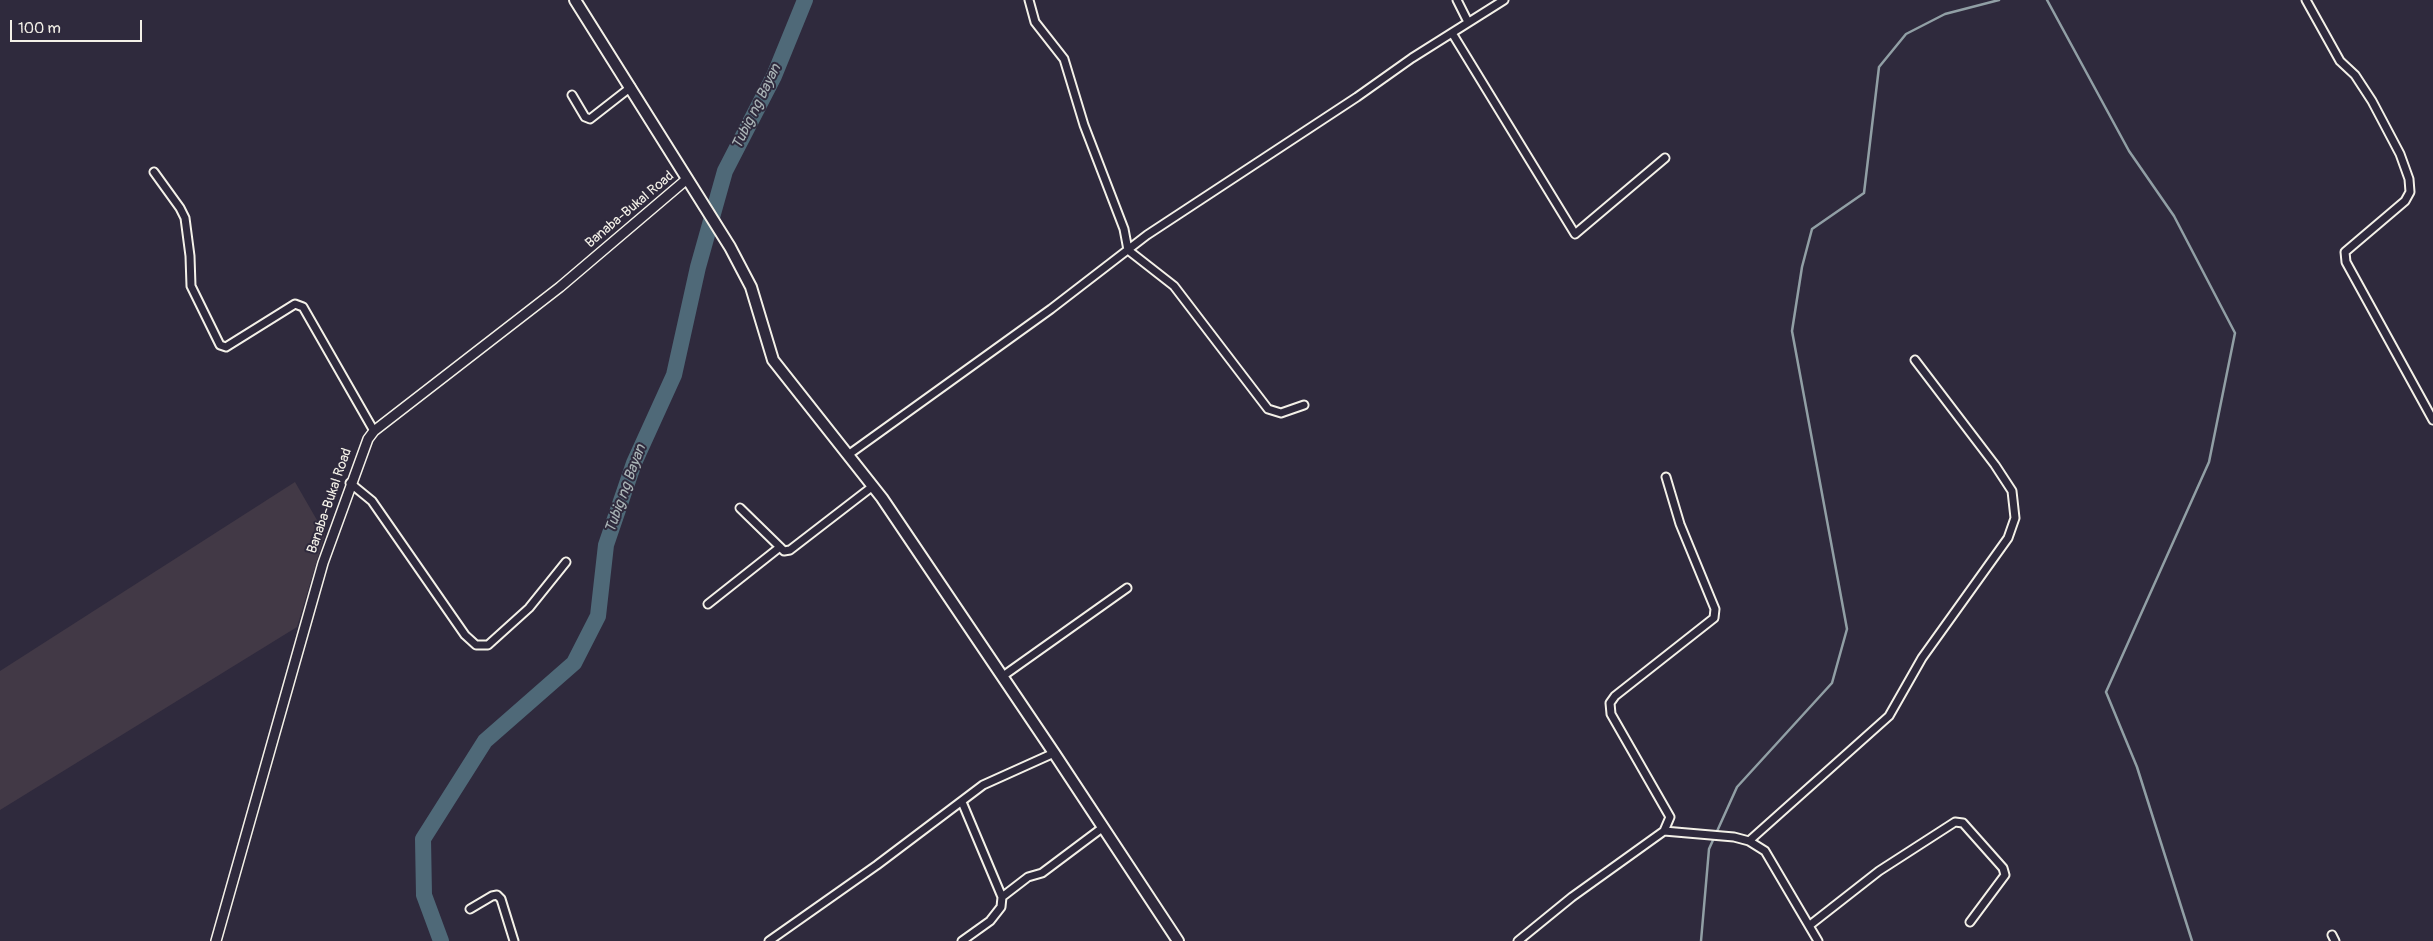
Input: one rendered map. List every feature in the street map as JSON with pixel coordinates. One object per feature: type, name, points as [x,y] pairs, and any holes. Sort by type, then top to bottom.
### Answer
[{"type":"main road","points":[[575,0],[708,212],[751,287],[774,360],[872,486],[1054,753],[1178,941]]},
{"type":"street","points":[[1028,0],[1036,22],[1064,59],[1084,125],[1124,229],[1128,250],[1174,286],[1268,409],[1282,413],[1304,405]]},
{"type":"street","points":[[1457,0],[1468,22]]},
{"type":"street","points":[[848,455],[1050,309],[1128,250],[1220,186],[1504,0]]},
{"type":"street","points":[[2306,0],[2340,61],[2355,75],[2372,101],[2400,154],[2409,179],[2410,192],[2405,201],[2345,252],[2345,257],[2346,262],[2431,411],[2433,420]]},
{"type":"street","points":[[1452,33],[1575,234],[1665,158]]},
{"type":"street","points":[[572,95],[585,117],[590,119],[631,87]]},
{"type":"street","points":[[154,172],[185,218],[190,256],[191,286],[220,345],[226,347],[295,304],[303,307],[374,431]]},
{"type":"street","name":"Banaba-Bukal Road","points":[[216,941],[318,579],[363,448],[374,431],[560,287],[687,179]]},
{"type":"street","points":[[1749,841],[1889,716],[1922,658],[2008,538],[2014,518],[2012,492],[1995,465],[1914,360]]},
{"type":"street","points":[[1518,941],[1572,897],[1664,830],[1670,816],[1611,714],[1610,703],[1615,696],[1714,618],[1715,609],[1680,524],[1666,477]]},
{"type":"street","points":[[350,483],[372,501],[465,635],[476,645],[488,644],[529,608],[566,562]]},
{"type":"street","points":[[740,508],[784,551],[790,550],[872,486]]},
{"type":"street","points":[[708,604],[780,547]]},
{"type":"street","points":[[1002,676],[1127,588]]},
{"type":"street","points":[[769,941],[983,785],[1054,753]]},
{"type":"street","points":[[962,802],[1002,897],[1001,907],[990,922],[962,941]]},
{"type":"street","points":[[1810,925],[1878,871],[1955,822],[1963,823],[2003,868],[2005,875],[1970,922]]},
{"type":"street","points":[[1002,897],[1028,877],[1042,873],[1102,828]]},
{"type":"street","points":[[1664,830],[1711,833],[1734,837],[1749,841],[1765,851],[1818,941]]},
{"type":"street","points":[[470,909],[497,895],[514,941]]},
{"type":"shaded area","points":[[295,482],[325,534],[297,627],[0,810],[0,671]]},
{"type":"waterway","name":"Tubig ng Bayan","points":[[441,941],[424,895],[423,839],[485,741],[574,663],[598,616],[606,545],[634,463],[674,375],[698,267],[725,171],[774,76],[805,0]]},
{"type":"waterway","points":[[1701,941],[1709,849],[1737,787],[1832,683],[1847,629],[1792,331],[1802,267],[1812,229],[1864,193],[1879,67],[1906,34],[1945,14],[1999,0]]},
{"type":"waterway","points":[[2047,0],[2129,151],[2174,216],[2235,333],[2209,462],[2106,692],[2137,767],[2192,941]]}]
